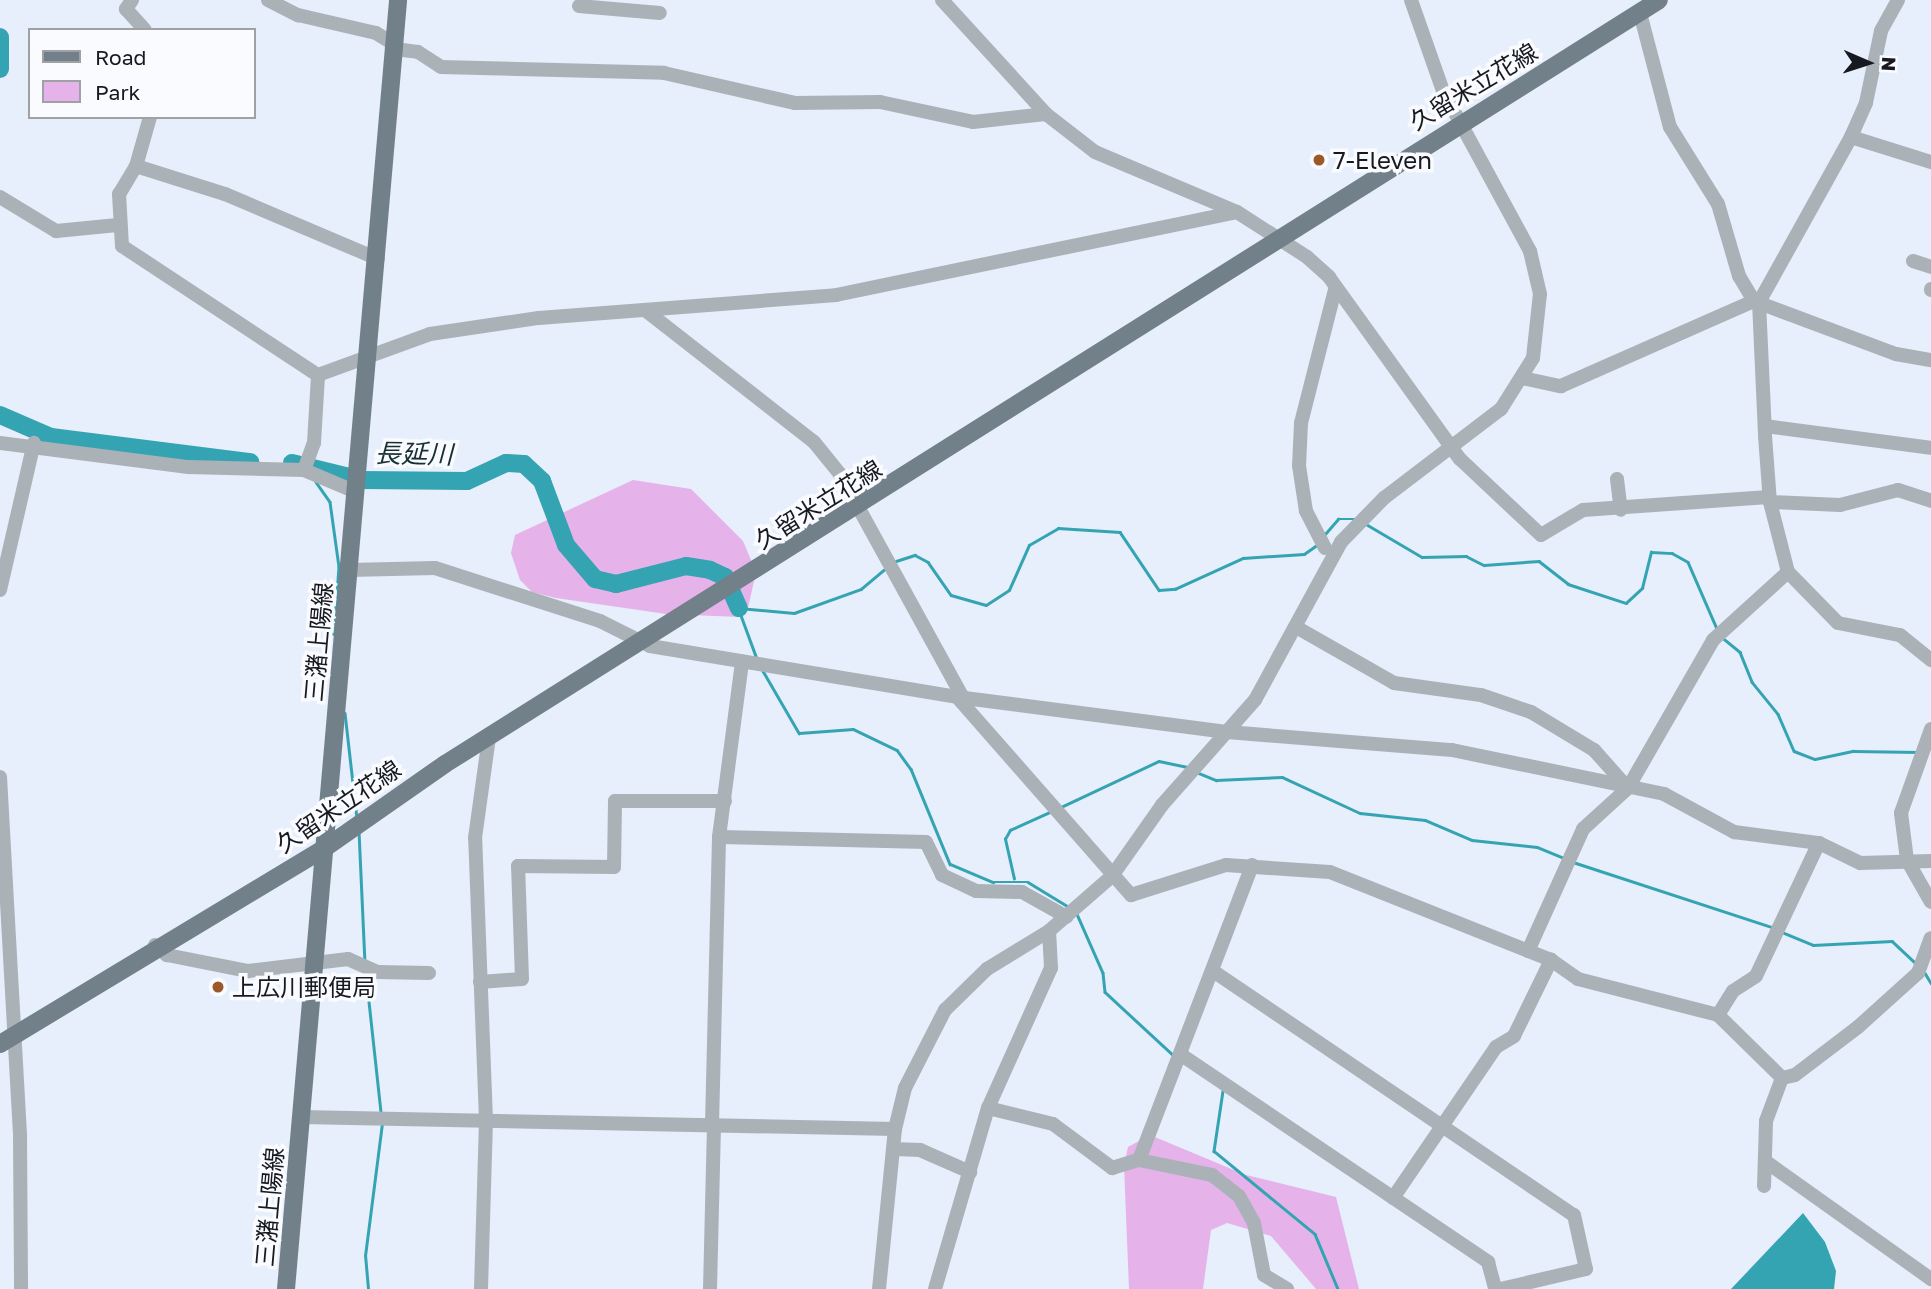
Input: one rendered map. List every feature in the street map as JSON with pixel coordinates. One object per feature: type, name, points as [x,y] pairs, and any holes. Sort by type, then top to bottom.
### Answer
[{"type":"main road","name":"三潴上陽線","points":[[286,1289],[378,259],[398,0]]},
{"type":"main road","name":"久留米立花線","points":[[6,1040],[155,945],[325,848],[489,737],[647,642],[1279,236],[1648,5]]},
{"type":"street","points":[[132,0],[126,9],[143,28]]},
{"type":"street","points":[[268,0],[298,15],[376,33],[395,47],[418,52],[441,67],[664,73],[795,103],[880,102],[991,124],[1046,114]]},
{"type":"street","points":[[943,0],[1046,114],[1119,164],[1237,212],[1279,236],[1329,277],[1335,290],[1450,448],[1541,535],[1583,510],[1769,500],[1840,505],[1898,490],[1931,501]]},
{"type":"street","points":[[879,1289],[895,1129],[905,1088],[945,1010],[987,969],[1072,914],[1112,876],[1170,795],[1227,732],[1276,668],[1341,542],[1384,498],[1501,409],[1522,378],[1541,322],[1537,272],[1463,119],[1425,50],[1411,0]]},
{"type":"street","points":[[1522,378],[1561,386],[1757,302],[1851,137],[1866,103],[1881,31],[1898,0]]},
{"type":"street","points":[[579,7],[629,5],[660,13]]},
{"type":"street","points":[[1648,5],[1670,127],[1718,204],[1739,276],[1757,302],[1769,500],[1788,572],[1838,623],[1900,635],[1931,660]]},
{"type":"street","points":[[149,119],[136,166],[119,194],[118,226],[122,246],[318,374]]},
{"type":"street","points":[[1851,137],[1931,162]]},
{"type":"street","points":[[136,166],[225,194],[378,259]]},
{"type":"street","points":[[0,197],[56,231],[118,226]]},
{"type":"street","points":[[318,374],[430,334],[645,310],[836,295],[1237,212]]},
{"type":"street","points":[[1913,261],[1931,267]]},
{"type":"street","points":[[1325,548],[1307,511],[1298,466],[1301,423],[1335,290]]},
{"type":"street","points":[[1757,302],[1896,354],[1931,360]]},
{"type":"street","points":[[645,310],[814,442],[857,508],[960,698],[1130,895],[1198,871],[1252,865],[1330,872],[1551,960],[1577,979],[1718,1015],[1782,1078]]},
{"type":"street","points":[[304,470],[314,443],[318,374]]},
{"type":"street","points":[[1765,426],[1931,448]]},
{"type":"street","points":[[0,443],[34,443],[188,467],[304,470],[356,492]]},
{"type":"street","points":[[0,590],[34,443]]},
{"type":"street","points":[[1617,479],[1621,510]]},
{"type":"street","points":[[349,570],[435,568],[647,642],[741,662],[960,698],[1227,732],[1452,750],[1664,793],[1734,832],[1819,842],[1860,863],[1931,860]]},
{"type":"street","points":[[1528,951],[1583,829],[1629,788],[1713,640],[1788,572]]},
{"type":"street","points":[[1296,627],[1394,683],[1481,695],[1531,712],[1594,750],[1629,788]]},
{"type":"street","points":[[710,1289],[719,837],[741,662]]},
{"type":"street","points":[[1931,729],[1901,813],[1906,860],[1931,902]]},
{"type":"street","points":[[481,1289],[486,1120],[475,838],[489,737]]},
{"type":"street","points":[[0,777],[6,1040],[20,1137],[21,1289]]},
{"type":"street","points":[[480,982],[522,979],[518,866],[614,867],[615,801],[725,801]]},
{"type":"street","points":[[719,837],[926,842],[942,876],[976,891],[1021,892],[1072,914]]},
{"type":"street","points":[[1718,1015],[1733,991],[1756,976],[1819,842]]},
{"type":"street","points":[[1139,1160],[1252,865]]},
{"type":"street","points":[[934,1289],[988,1108],[1051,968],[1049,931]]},
{"type":"street","points":[[1782,1078],[1795,1075],[1858,1027],[1919,973],[1931,938]]},
{"type":"street","points":[[155,945],[167,955],[248,971],[314,967],[348,959],[377,972],[429,973]]},
{"type":"street","points":[[1393,1198],[1496,1047],[1514,1036],[1551,960]]},
{"type":"street","points":[[1213,971],[1574,1215],[1586,1269],[1501,1289]]},
{"type":"street","points":[[1180,1054],[1488,1262],[1495,1289]]},
{"type":"street","points":[[1764,1186],[1766,1121],[1782,1078]]},
{"type":"street","points":[[988,1108],[1053,1124],[1112,1168],[1139,1160],[1212,1175],[1239,1196],[1254,1223],[1264,1275],[1287,1289]]},
{"type":"street","points":[[301,1117],[895,1129]]},
{"type":"street","points":[[894,1149],[920,1150],[970,1172]]},
{"type":"street","points":[[1765,1161],[1931,1279]]},
{"type":"green space","points":[[633,480],[691,489],[743,541],[756,572],[748,608],[740,617],[666,614],[556,598],[532,592],[520,580],[511,553],[515,535]]},
{"type":"green space","points":[[1150,1135],[1246,1175],[1336,1197],[1359,1289],[1316,1289],[1271,1236],[1227,1223],[1211,1230],[1203,1289],[1129,1289],[1124,1166],[1128,1147]]},
{"type":"water","points":[[1803,1213],[1825,1242],[1836,1271],[1834,1289],[1731,1289]]},
{"type":"waterway","name":"長延川","points":[[0,37],[0,69]]},
{"type":"waterway","name":"長延川","points":[[0,415],[51,437],[250,462]]},
{"type":"waterway","name":"長延川","points":[[292,463],[362,480],[467,481],[506,463],[524,464],[542,481],[566,545],[595,579],[616,584],[686,566],[710,570],[725,577],[739,608]]},
{"type":"waterway","points":[[316,482],[330,502],[339,567],[334,634]]},
{"type":"waterway","points":[[1325,534],[1338,519],[1357,519]]},
{"type":"waterway","points":[[1366,524],[1422,557],[1466,556],[1484,565],[1539,561],[1568,584],[1626,603],[1642,588],[1651,552],[1672,553],[1688,562],[1718,631]]},
{"type":"waterway","points":[[893,562],[915,555],[928,562],[951,595],[986,605],[1009,590],[1029,545],[1058,528],[1120,532],[1159,590],[1175,589],[1243,558],[1304,554],[1317,545]]},
{"type":"waterway","points":[[739,608],[794,613],[861,589],[885,569]]},
{"type":"waterway","points":[[739,610],[757,659]]},
{"type":"waterway","points":[[1724,639],[1740,652],[1752,682],[1778,714],[1794,751],[1815,759],[1853,751],[1918,752]]},
{"type":"waterway","points":[[763,671],[799,733],[853,729],[897,750],[911,769],[950,864],[993,882],[1028,882],[1069,907]]},
{"type":"waterway","points":[[345,713],[357,818]]},
{"type":"waterway","points":[[1059,808],[1159,761],[1188,767]]},
{"type":"waterway","points":[[1196,772],[1216,780],[1282,777],[1360,813],[1425,820],[1472,840],[1537,847],[1564,858]]},
{"type":"waterway","points":[[1014,879],[1005,839],[1010,830],[1050,812]]},
{"type":"waterway","points":[[359,831],[365,961]]},
{"type":"waterway","points":[[1573,862],[1775,928]]},
{"type":"waterway","points":[[1077,914],[1103,973],[1105,992],[1173,1055]]},
{"type":"waterway","points":[[1784,933],[1813,945],[1892,941],[1916,963]]},
{"type":"waterway","points":[[1925,973],[1931,983]]},
{"type":"waterway","points":[[366,974],[381,1113]]},
{"type":"waterway","points":[[1223,1091],[1214,1151],[1315,1234],[1338,1289]]},
{"type":"waterway","points":[[368,1289],[365,1256],[382,1123]]},
{"type":"place","name":"7-Eleven","points":[[1319,160]]},
{"type":"place","name":"上広川郵便局","points":[[218,987]]}]
